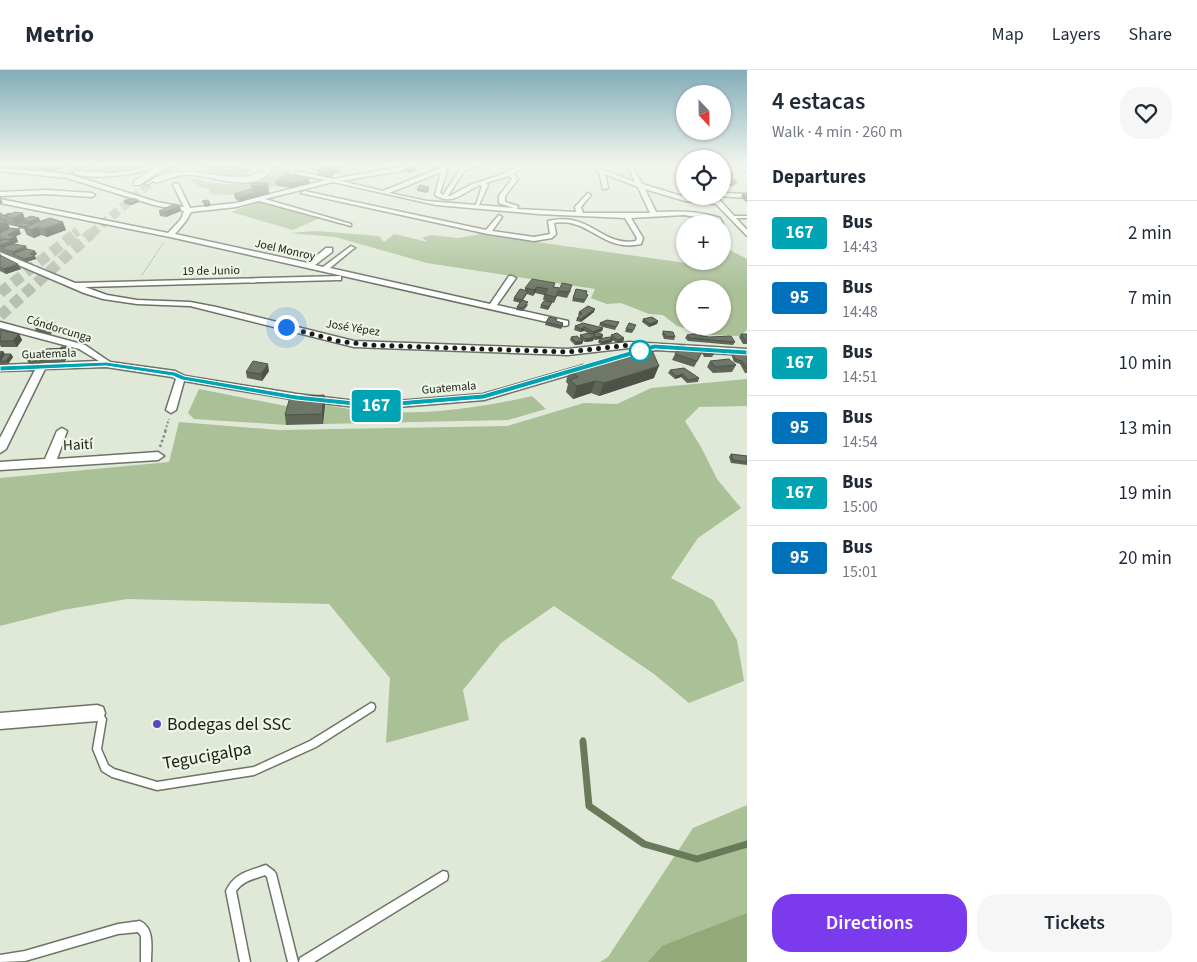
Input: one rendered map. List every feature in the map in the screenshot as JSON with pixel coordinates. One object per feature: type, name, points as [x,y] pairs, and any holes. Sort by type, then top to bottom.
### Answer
[{"type":"street","name":"Joel Monroy","points":[[27,207],[565,323]]},
{"type":"street","points":[[170,207],[188,210],[220,207]]},
{"type":"street","points":[[169,236],[184,220],[188,210],[186,207]]},
{"type":"street","points":[[285,207],[349,224]]},
{"type":"street","points":[[365,207],[488,232],[543,239],[550,237],[552,234],[550,222],[568,219],[585,224],[619,245],[639,243],[640,238],[627,216]]},
{"type":"street","points":[[470,207],[627,216],[654,214],[705,215]]},
{"type":"street","points":[[513,207],[533,209],[535,211]]},
{"type":"street","points":[[578,207],[580,214]]},
{"type":"street","points":[[650,207],[654,214]]},
{"type":"street","points":[[722,207],[747,234]]},
{"type":"street","points":[[488,232],[499,217]]},
{"type":"street","points":[[0,225],[16,228]]},
{"type":"street","points":[[324,270],[351,248]]},
{"type":"street","points":[[308,267],[330,250]]},
{"type":"street","name":"José Yépez","points":[[0,254],[87,291],[106,297],[137,302],[190,304],[216,308],[338,341],[369,345],[568,352],[629,345],[654,346]]},
{"type":"street","name":"19 de Junio","points":[[76,285],[335,279],[345,276]]},
{"type":"street","points":[[492,308],[512,278]]},
{"type":"street","name":"Cóndorcunga","points":[[0,325],[82,347],[105,360],[106,364]]},
{"type":"street","points":[[626,355],[654,346],[747,352]]},
{"type":"street","points":[[727,352],[747,357]]},
{"type":"street","name":"Guatemala","points":[[0,368],[106,364],[175,374],[182,378],[296,397],[374,406],[484,397],[589,367]]},
{"type":"street","points":[[0,449],[41,367]]},
{"type":"street","points":[[171,412],[182,378]]},
{"type":"street","points":[[50,461],[62,431]]},
{"type":"street","name":"Haití","points":[[0,466],[50,461],[158,456]]},
{"type":"street","name":"Tegucigalpa","points":[[0,720],[97,713]]},
{"type":"lane","points":[[732,217],[747,217]]},
{"type":"lane","name":"Tegucigalpa","points":[[97,713],[101,716],[102,720],[97,749],[105,768],[112,774],[157,786],[254,771],[313,744],[371,707]]},
{"type":"lane","points":[[245,962],[232,891],[234,884],[239,880],[266,870],[271,874],[293,962]]},
{"type":"lane","points":[[304,962],[444,876]]},
{"type":"lane","points":[[0,960],[24,959],[118,929],[140,926],[146,934],[146,962]]},
{"type":"path","points":[[139,281],[155,254],[169,236]]},
{"type":"path","points":[[158,456],[171,412]]},
{"type":"green space","points":[[245,207],[282,207],[322,217],[293,230],[231,212]]},
{"type":"green space","points":[[316,231],[379,236],[384,242],[394,234],[428,242],[422,238],[431,235],[459,238],[480,234],[676,262],[676,270],[731,270],[732,251],[747,259],[747,330],[740,336],[712,335],[731,335],[731,280],[676,280],[676,325],[663,315],[649,314],[621,303],[607,304],[591,298],[595,289],[427,263],[335,237],[289,233]]},
{"type":"green space","points":[[747,379],[747,406],[699,407],[685,421],[717,479],[741,508],[698,538],[671,578],[713,600],[737,640],[744,681],[689,703],[654,674],[554,606],[501,643],[463,690],[469,720],[386,743],[390,678],[329,604],[127,599],[63,610],[0,626],[0,478],[169,462],[179,422],[279,430],[507,426],[584,403],[617,404],[651,388]]},
{"type":"green space","points":[[199,389],[291,407],[287,425],[194,419],[188,413]]},
{"type":"green space","points":[[532,396],[546,409],[508,420],[323,424],[325,405],[367,411],[429,412],[492,404]]},
{"type":"green space","points":[[747,805],[747,962],[600,962],[608,957],[693,828]]},
{"type":"green space","points":[[747,913],[747,962],[648,962],[662,946]]},
{"type":"building","points":[[168,207],[178,207],[165,212],[159,211]]},
{"type":"building","points":[[15,212],[23,213],[13,218],[5,216]]},
{"type":"building","points":[[11,214],[5,216],[6,219],[0,218],[0,217]]},
{"type":"building","points":[[31,216],[39,218],[30,222],[22,220]]},
{"type":"building","points":[[50,218],[63,222],[44,229],[38,227],[31,230],[24,227]]},
{"type":"building","points":[[23,223],[32,224],[25,227],[18,226]]},
{"type":"building","points":[[11,228],[19,229],[8,235],[16,236],[8,240],[0,238],[0,233]]},
{"type":"building","points":[[6,239],[12,241],[0,245],[0,241]]},
{"type":"building","points":[[13,244],[26,246],[12,252],[1,248]]},
{"type":"building","points":[[27,249],[35,251],[30,254],[35,256],[24,259],[13,254]]},
{"type":"building","points":[[2,256],[18,264],[4,269],[0,267],[0,257]]},
{"type":"building","points":[[532,279],[555,283],[553,287],[560,288],[562,283],[572,285],[569,292],[558,291],[556,297],[544,294],[548,289],[537,287],[534,290],[525,288]]},
{"type":"building","points":[[520,289],[528,291],[522,300],[514,298]]},
{"type":"building","points":[[576,289],[587,291],[586,294],[588,295],[585,300],[573,298]]},
{"type":"building","points":[[522,300],[528,302],[523,308],[517,307]]},
{"type":"building","points":[[544,301],[552,302],[549,307],[541,305]]},
{"type":"building","points":[[588,306],[595,309],[581,319],[577,318],[582,313],[579,312]]},
{"type":"building","points":[[549,317],[563,323],[562,326],[546,322]]},
{"type":"building","points":[[652,317],[658,321],[650,324],[643,319]]},
{"type":"building","points":[[607,320],[619,322],[616,327],[600,323]]},
{"type":"building","points":[[42,321],[55,322],[47,328],[34,326]]},
{"type":"building","points":[[583,323],[603,328],[593,332],[585,327],[581,329],[575,326]]},
{"type":"building","points":[[629,323],[636,325],[633,330],[626,329]]},
{"type":"building","points":[[0,330],[19,334],[13,341],[0,341]]},
{"type":"building","points":[[663,331],[673,332],[675,337],[665,336]]},
{"type":"building","points":[[589,333],[594,337],[586,339],[580,335]]},
{"type":"building","points":[[600,333],[603,335],[596,337],[593,335]]},
{"type":"building","points":[[617,333],[624,338],[618,340],[611,335]]},
{"type":"building","points":[[741,334],[747,334],[747,341],[745,340]]},
{"type":"building","points":[[687,335],[731,336],[735,342],[690,338]]},
{"type":"building","points":[[577,336],[583,341],[576,342],[571,337]]},
{"type":"building","points":[[609,337],[613,339],[602,342],[599,339]]},
{"type":"building","points":[[681,345],[702,351],[697,361],[675,354]]},
{"type":"building","points":[[650,346],[659,366],[604,383],[595,381],[577,386],[570,380],[578,377],[569,369]]},
{"type":"building","points":[[67,348],[61,355],[42,357],[46,349]]},
{"type":"building","points":[[702,348],[711,349],[714,354],[705,354]]},
{"type":"building","points":[[732,351],[746,354],[747,369],[742,361],[735,359]]},
{"type":"building","points":[[5,354],[11,354],[6,361],[0,361]]},
{"type":"building","points":[[31,355],[43,355],[43,360],[27,360]]},
{"type":"building","points":[[729,359],[736,365],[716,367],[710,361]]},
{"type":"building","points":[[253,361],[268,364],[261,374],[246,372]]},
{"type":"building","points":[[684,368],[699,378],[688,380],[683,374],[676,376],[670,370]]},
{"type":"building","points":[[324,395],[322,414],[285,415],[290,397]]},
{"type":"building","points":[[731,454],[747,456],[747,462],[733,460]]},
{"type":"waterway","points":[[583,742],[589,806],[644,844],[697,859],[747,844]]},
{"type":"tunnel","points":[[91,234],[123,207]]},
{"type":"tunnel","points":[[74,234],[78,231]]},
{"type":"tunnel","points":[[0,293],[76,233]]},
{"type":"tunnel","points":[[0,316],[92,233]]},
{"type":"bus line","name":"167","points":[[0,368],[117,365],[296,397],[374,406],[484,397],[654,346],[747,352]]},
{"type":"place","name":"Bodegas del SSC","points":[[157,724]]},
{"type":"route","points":[[286,327],[354,344],[568,352],[629,345],[642,346],[640,351]]}]
